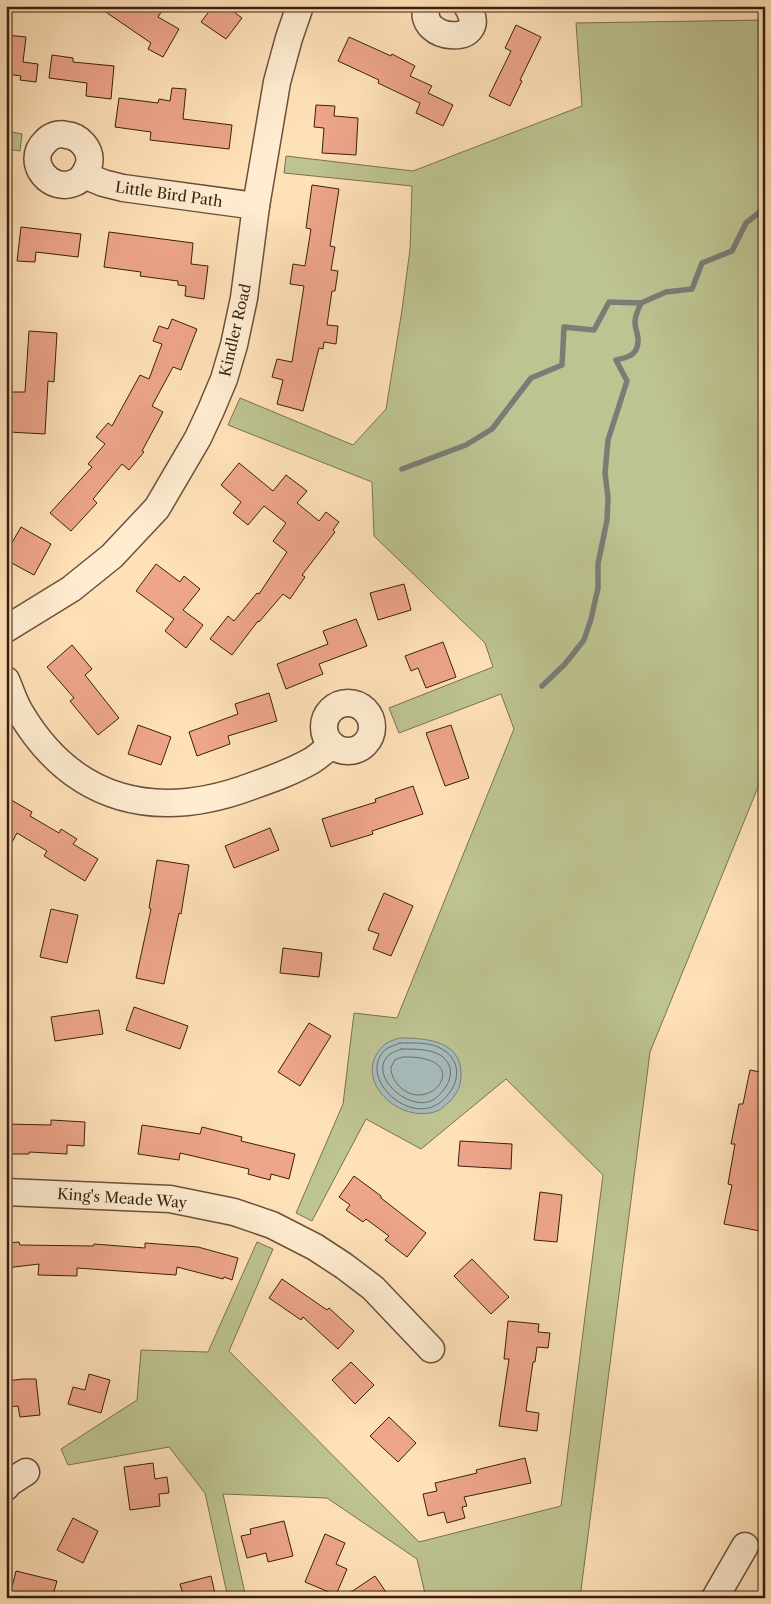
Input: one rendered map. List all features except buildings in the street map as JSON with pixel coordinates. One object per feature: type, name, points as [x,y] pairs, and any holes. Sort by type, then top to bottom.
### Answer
[{"type":"street","name":"Kindler Road","points":[[6,629],[71,589],[112,556],[157,508],[212,410],[224,380],[234,345],[244,298],[256,206],[277,82],[300,6]]},
{"type":"street","points":[[427,6],[427,20],[433,29],[452,36],[460,36],[468,32],[472,22],[467,6]]},
{"type":"street","name":"Little Bird Path","points":[[84,175],[103,184],[123,188],[256,206]]},
{"type":"street","points":[[6,680],[19,710],[39,740],[60,762],[83,780],[106,791],[139,802],[173,804],[230,794],[283,775],[312,760],[332,745]]},
{"type":"street","name":"King's Meade Way","points":[[6,1192],[170,1200],[234,1212],[272,1225],[315,1247],[373,1288],[431,1349]]},
{"type":"street","points":[[715,1598],[745,1546]]},
{"type":"green space","points":[[765,20],[765,770],[650,1052],[580,1598],[426,1598],[417,1559],[327,1498],[223,1494],[246,1598],[228,1598],[205,1493],[169,1447],[68,1465],[61,1449],[137,1400],[141,1350],[208,1352],[257,1242],[273,1249],[229,1351],[419,1542],[561,1506],[603,1175],[506,1079],[421,1149],[366,1119],[312,1221],[296,1213],[343,1104],[354,1013],[397,1018],[514,729],[501,694],[399,733],[389,708],[493,667],[485,643],[374,536],[372,482],[228,425],[240,398],[353,445],[386,409],[410,249],[412,186],[284,173],[286,156],[413,171],[582,106],[576,23]]},
{"type":"green space","points":[[6,131],[22,134],[20,151],[6,149]]},
{"type":"water","points":[[399,1038],[430,1040],[440,1043],[455,1054],[460,1063],[461,1079],[456,1093],[452,1099],[438,1110],[423,1114],[408,1112],[395,1106],[384,1097],[376,1085],[372,1073],[374,1060],[383,1046]]},
{"type":"waterway","points":[[402,469],[466,445],[492,429],[531,378],[562,365],[564,327],[594,330],[609,302],[641,303],[666,292],[692,289],[702,263],[732,251],[746,223],[765,208]]},
{"type":"waterway","points":[[542,686],[565,664],[584,640],[591,619],[598,588],[598,564],[607,520],[608,497],[605,473],[608,440],[627,381],[616,360],[629,356],[637,348],[638,338],[635,319],[641,303]]}]
